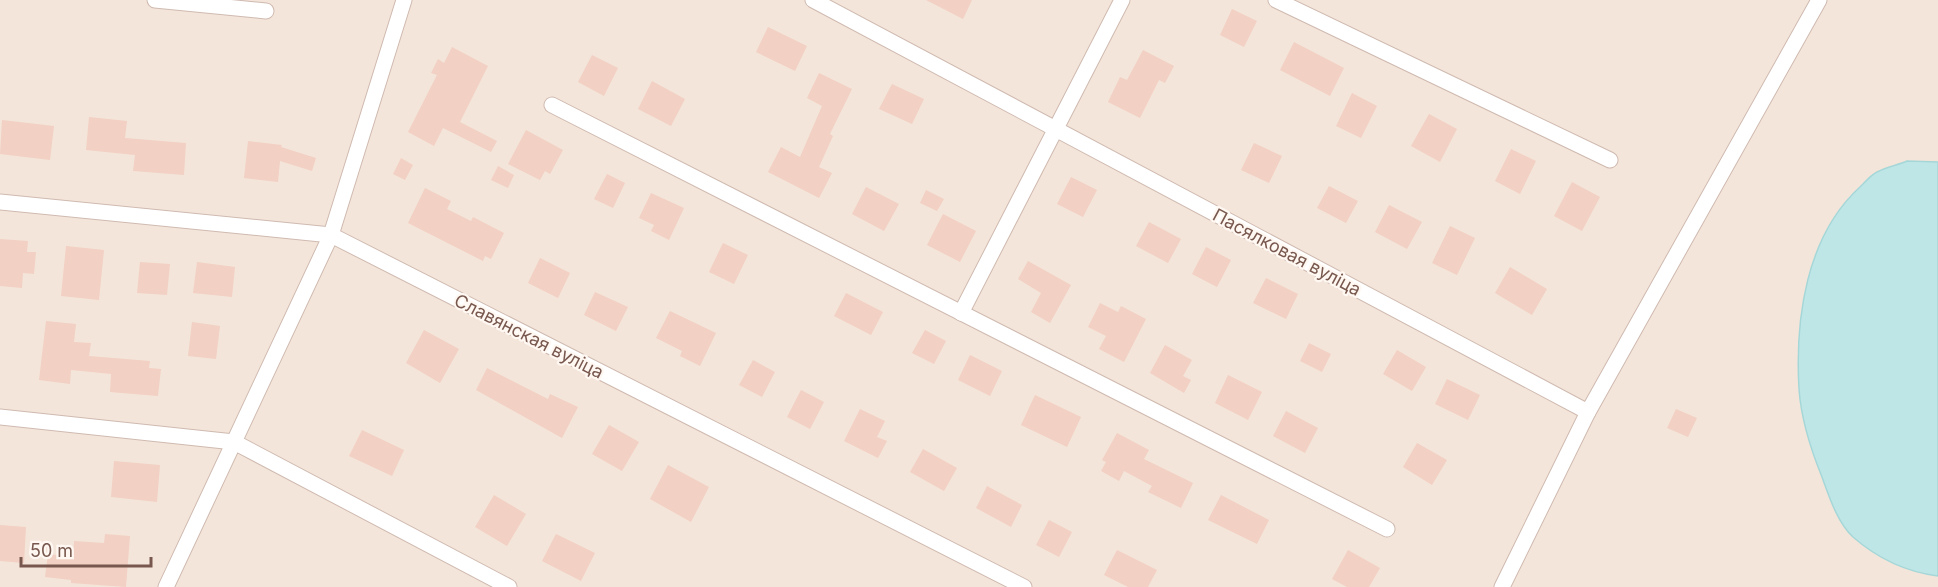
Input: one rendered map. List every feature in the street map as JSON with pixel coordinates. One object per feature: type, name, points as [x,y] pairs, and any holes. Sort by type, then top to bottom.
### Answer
[{"type":"street","points":[[155,0],[267,11]]},
{"type":"street","points":[[166,587],[331,235],[404,0]]},
{"type":"street","name":"Пасялковая вуліца","points":[[813,0],[1588,412]]},
{"type":"street","points":[[961,313],[1122,0]]},
{"type":"street","points":[[1276,0],[1610,160]]},
{"type":"street","points":[[1502,587],[1588,412],[1819,0]]},
{"type":"street","points":[[552,105],[1387,529]]},
{"type":"street","name":"Славянская вуліца","points":[[0,202],[331,235],[1024,587]]},
{"type":"street","points":[[0,417],[234,442],[508,587]]},
{"type":"shaded area","points":[[0,0],[1938,0],[1938,587],[0,587]]},
{"type":"water","points":[[1907,161],[1938,162],[1938,576],[1915,571],[1882,558],[1862,545],[1847,531],[1834,508],[1814,456],[1804,422],[1799,389],[1798,362],[1802,307],[1816,254],[1827,229],[1842,207],[1870,177],[1881,170]]},
{"type":"building","points":[[926,0],[972,0],[963,19]]},
{"type":"building","points":[[1232,9],[1257,21],[1244,47],[1220,35]]},
{"type":"building","points":[[768,27],[807,46],[795,71],[756,52]]},
{"type":"building","points":[[1294,42],[1344,68],[1330,96],[1280,70]]},
{"type":"building","points":[[452,47],[488,66],[460,122],[497,141],[491,152],[443,128],[434,146],[408,132],[437,75],[431,73],[438,59],[444,63]]},
{"type":"building","points":[[1143,50],[1174,66],[1165,83],[1159,80],[1140,118],[1108,102],[1120,77],[1127,80]]},
{"type":"building","points":[[592,55],[618,68],[604,96],[578,82]]},
{"type":"building","points":[[819,73],[852,89],[830,134],[833,136],[819,167],[832,173],[819,198],[768,172],[781,147],[800,157],[822,106],[807,98]]},
{"type":"building","points":[[652,81],[685,99],[671,126],[638,109]]},
{"type":"building","points":[[892,84],[924,99],[912,124],[879,109]]},
{"type":"building","points":[[1352,93],[1377,106],[1361,138],[1336,126]]},
{"type":"building","points":[[1429,114],[1457,129],[1440,162],[1411,146]]},
{"type":"building","points":[[89,117],[127,121],[125,138],[186,143],[184,175],[133,171],[135,155],[86,150]]},
{"type":"building","points":[[2,120],[54,126],[50,160],[0,154]]},
{"type":"building","points":[[526,130],[563,150],[550,174],[545,171],[540,180],[508,164]]},
{"type":"building","points":[[248,141],[282,145],[281,147],[316,158],[312,171],[280,161],[278,182],[244,178]]},
{"type":"building","points":[[1254,143],[1282,156],[1269,183],[1241,170]]},
{"type":"building","points":[[1511,149],[1536,161],[1520,194],[1495,181]]},
{"type":"building","points":[[401,158],[413,165],[405,180],[393,174]]},
{"type":"building","points":[[498,166],[514,175],[508,188],[491,180]]},
{"type":"building","points":[[607,174],[625,183],[613,208],[594,199]]},
{"type":"building","points":[[1071,177],[1097,190],[1083,217],[1057,204]]},
{"type":"building","points":[[1572,182],[1600,197],[1582,231],[1554,216]]},
{"type":"building","points":[[1329,186],[1358,201],[1346,223],[1317,208]]},
{"type":"building","points":[[866,187],[899,204],[884,231],[852,214]]},
{"type":"building","points":[[425,188],[451,201],[447,209],[471,221],[473,217],[504,233],[491,259],[485,256],[483,261],[408,223]]},
{"type":"building","points":[[926,190],[944,199],[937,211],[920,203]]},
{"type":"building","points":[[651,193],[684,208],[669,240],[651,231],[654,225],[639,218]]},
{"type":"building","points":[[1389,205],[1422,222],[1407,249],[1375,232]]},
{"type":"building","points":[[943,214],[976,231],[960,262],[927,245]]},
{"type":"building","points":[[1149,222],[1181,239],[1168,263],[1136,246]]},
{"type":"building","points":[[1450,226],[1475,238],[1457,275],[1432,263]]},
{"type":"building","points":[[0,239],[28,241],[27,252],[36,252],[34,274],[23,273],[22,288],[0,286]]},
{"type":"building","points":[[723,243],[748,255],[734,284],[709,272]]},
{"type":"building","points":[[66,246],[104,250],[99,300],[61,296]]},
{"type":"building","points":[[1206,247],[1231,260],[1217,287],[1192,274]]},
{"type":"building","points":[[540,258],[570,273],[558,298],[528,283]]},
{"type":"building","points":[[1028,261],[1071,285],[1050,323],[1031,312],[1041,293],[1018,279]]},
{"type":"building","points":[[140,262],[170,264],[167,295],[137,293]]},
{"type":"building","points":[[197,262],[235,267],[232,297],[193,293]]},
{"type":"building","points":[[1510,267],[1547,289],[1532,315],[1495,293]]},
{"type":"building","points":[[1266,278],[1298,294],[1286,319],[1253,303]]},
{"type":"building","points":[[595,292],[628,307],[616,331],[584,315]]},
{"type":"building","points":[[846,293],[883,312],[871,335],[834,316]]},
{"type":"building","points":[[1100,303],[1118,312],[1121,306],[1146,319],[1124,362],[1099,349],[1106,336],[1088,327]]},
{"type":"building","points":[[670,311],[716,333],[700,366],[680,356],[682,351],[656,338]]},
{"type":"building","points":[[46,321],[76,324],[74,342],[91,343],[89,356],[150,361],[149,368],[161,369],[158,396],[110,392],[111,374],[71,370],[70,384],[39,380]]},
{"type":"building","points":[[192,322],[220,326],[216,359],[188,356]]},
{"type":"building","points":[[424,330],[459,349],[440,383],[406,363]]},
{"type":"building","points":[[925,330],[946,341],[934,364],[912,353]]},
{"type":"building","points":[[1309,343],[1331,354],[1322,372],[1300,361]]},
{"type":"building","points":[[1165,345],[1192,360],[1183,376],[1191,380],[1184,393],[1150,373]]},
{"type":"building","points":[[1397,350],[1426,367],[1412,391],[1383,374]]},
{"type":"building","points":[[970,355],[1002,371],[990,396],[958,380]]},
{"type":"building","points":[[753,360],[775,372],[762,397],[739,385]]},
{"type":"building","points":[[487,368],[548,399],[550,394],[578,407],[562,438],[476,390]]},
{"type":"building","points":[[1228,375],[1262,392],[1248,420],[1215,403]]},
{"type":"building","points":[[1447,379],[1480,395],[1468,420],[1435,404]]},
{"type":"building","points":[[801,390],[824,402],[810,429],[787,417]]},
{"type":"building","points":[[1035,395],[1081,417],[1067,447],[1021,425]]},
{"type":"building","points":[[860,409],[885,421],[877,437],[887,441],[878,458],[844,441]]},
{"type":"building","points":[[1676,409],[1697,418],[1688,437],[1667,428]]},
{"type":"building","points":[[1286,411],[1318,428],[1305,453],[1273,436]]},
{"type":"building","points":[[609,425],[639,442],[622,471],[592,454]]},
{"type":"building","points":[[362,430],[404,450],[392,476],[349,456]]},
{"type":"building","points":[[1117,433],[1149,450],[1144,459],[1193,483],[1181,508],[1148,492],[1152,486],[1124,471],[1119,481],[1101,471],[1106,462],[1102,460]]},
{"type":"building","points":[[1417,443],[1447,460],[1432,485],[1403,467]]},
{"type":"building","points":[[923,449],[957,468],[944,491],[910,472]]},
{"type":"building","points":[[114,461],[160,465],[157,502],[111,497]]},
{"type":"building","points":[[668,465],[709,487],[691,522],[650,499]]},
{"type":"building","points":[[987,486],[1022,505],[1011,527],[976,508]]},
{"type":"building","points":[[494,495],[526,514],[507,546],[475,527]]},
{"type":"building","points":[[1221,495],[1269,520],[1257,544],[1208,520]]},
{"type":"building","points":[[1049,520],[1072,532],[1059,557],[1036,545]]},
{"type":"building","points":[[0,525],[26,527],[24,563],[0,561]]},
{"type":"building","points":[[105,534],[130,536],[126,587],[71,583],[71,580],[45,577],[48,554],[73,557],[74,541],[104,543]]},
{"type":"building","points":[[556,534],[595,553],[581,581],[542,561]]},
{"type":"building","points":[[1117,550],[1157,570],[1148,587],[1128,587],[1104,575]]},
{"type":"building","points":[[1348,550],[1380,568],[1369,587],[1347,587],[1332,579]]}]
